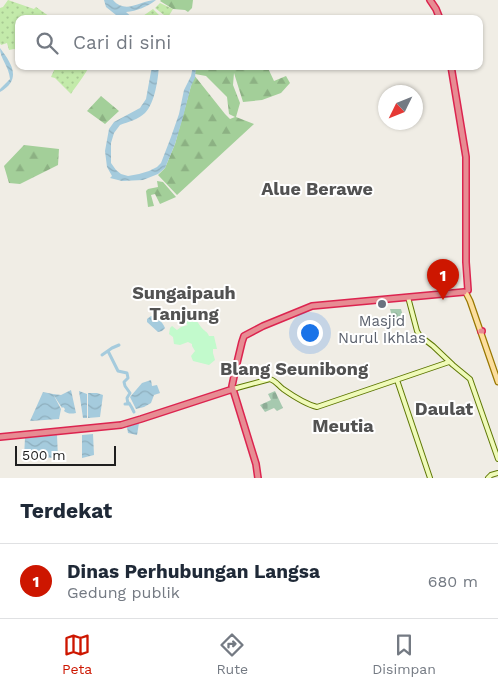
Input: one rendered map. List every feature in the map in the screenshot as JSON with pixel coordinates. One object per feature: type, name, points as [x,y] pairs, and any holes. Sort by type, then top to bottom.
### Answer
[{"type":"highway","points":[[432,0],[440,15]]},
{"type":"highway","points":[[258,478],[234,386],[242,339],[247,334],[296,311],[312,306],[466,292],[465,193],[467,162],[451,70]]},
{"type":"highway","points":[[0,437],[118,426],[234,386]]},
{"type":"main road","points":[[466,292],[498,377]]},
{"type":"main road","points":[[408,297],[418,334],[467,377],[474,391],[498,464]]},
{"type":"main road","points":[[482,331],[498,382]]},
{"type":"main road","points":[[387,383],[449,362]]},
{"type":"main road","points":[[234,386],[272,379],[291,394],[315,406],[412,374]]},
{"type":"main road","points":[[397,380],[430,478]]},
{"type":"main road","points":[[490,439],[498,460]]},
{"type":"main road","points":[[488,478],[498,473]]},
{"type":"green space","points":[[8,0],[34,9],[36,7],[47,15],[15,15],[15,49],[9,50],[7,43],[1,45],[0,43],[0,8]]},
{"type":"green space","points":[[161,0],[193,0],[192,8],[188,12],[173,9]]},
{"type":"green space","points":[[160,3],[173,9],[169,15],[164,15],[155,8]]},
{"type":"green space","points":[[153,9],[159,15],[144,15]]},
{"type":"green space","points":[[54,70],[87,70],[71,94],[55,78],[51,77]]},
{"type":"green space","points":[[196,70],[269,70],[274,81],[286,76],[290,83],[281,93],[262,100],[243,102],[234,73],[233,85],[240,103],[236,117],[254,124],[177,195],[158,175],[165,168],[175,144],[194,75],[225,114],[230,119],[235,117],[229,114],[227,97],[206,76],[195,74]]},
{"type":"green space","points":[[101,96],[119,111],[105,124],[87,111]]},
{"type":"green space","points":[[24,145],[59,149],[58,165],[20,184],[9,183],[4,166]]},
{"type":"green space","points":[[157,181],[163,182],[176,197],[160,204],[155,194],[151,195],[154,206],[148,207],[146,191],[158,187]]},
{"type":"green space","points":[[390,309],[401,309],[402,318],[393,320]]},
{"type":"green space","points":[[188,317],[196,320],[209,336],[214,336],[217,349],[213,349],[215,360],[209,365],[193,361],[191,356],[195,351],[192,344],[188,342],[180,345],[174,344],[173,337],[169,334],[172,326],[177,330],[188,325],[184,322]]},
{"type":"green space","points":[[275,391],[283,408],[277,411],[274,408],[265,412],[260,405],[271,400],[268,394]]},
{"type":"water","points":[[104,0],[113,0],[118,4],[128,7],[156,0],[142,8],[126,12],[129,15],[116,15],[106,7]]},
{"type":"water","points":[[0,48],[11,66],[13,77],[7,87],[0,92],[0,89],[10,79],[1,56]]},
{"type":"water","points":[[151,70],[159,70],[154,97],[148,109],[143,115],[120,125],[114,133],[111,143],[111,163],[121,174],[128,176],[149,171],[161,163],[179,114],[184,90],[192,70],[196,70],[195,78],[191,86],[175,144],[165,168],[158,174],[143,180],[122,181],[110,178],[112,176],[107,167],[105,151],[109,129],[114,122],[140,108],[146,99]]},
{"type":"water","points":[[151,316],[163,323],[165,328],[162,331],[158,332],[147,322],[147,319]]},
{"type":"water","points":[[151,380],[152,386],[157,385],[160,393],[154,395],[151,403],[136,409],[130,397],[142,383]]},
{"type":"water","points":[[71,390],[76,413],[71,414],[64,411],[65,409],[62,408],[53,394],[61,395]]},
{"type":"water","points":[[79,391],[87,394],[87,418],[83,418]]},
{"type":"water","points":[[43,392],[53,394],[61,409],[59,419],[30,421]]},
{"type":"water","points":[[88,393],[103,395],[100,417],[88,418]]},
{"type":"water","points":[[139,423],[137,435],[128,433],[127,427]]},
{"type":"water","points":[[93,434],[94,455],[82,458],[82,435]]},
{"type":"water","points":[[57,435],[58,458],[24,457],[25,438]]},
{"type":"waterway","points":[[102,355],[119,345]]},
{"type":"waterway","points":[[108,351],[118,371],[127,373],[128,378],[124,382],[130,393],[127,398],[128,404],[125,404]]},
{"type":"waterway","points":[[129,403],[134,412]]},
{"type":"place","name":"Dinas Perhubungan Langsa","points":[[443,300]]},
{"type":"place","name":"Masjid Nurul Ikhlas","points":[[382,304]]},
{"type":"district","name":"Alue Berawe","points":[[317,188]]},
{"type":"district","name":"Sungaipauh Tanjung","points":[[184,302]]},
{"type":"district","name":"Blang Seunibong","points":[[294,368]]},
{"type":"district","name":"Daulat","points":[[444,408]]},
{"type":"district","name":"Meutia","points":[[343,425]]}]
